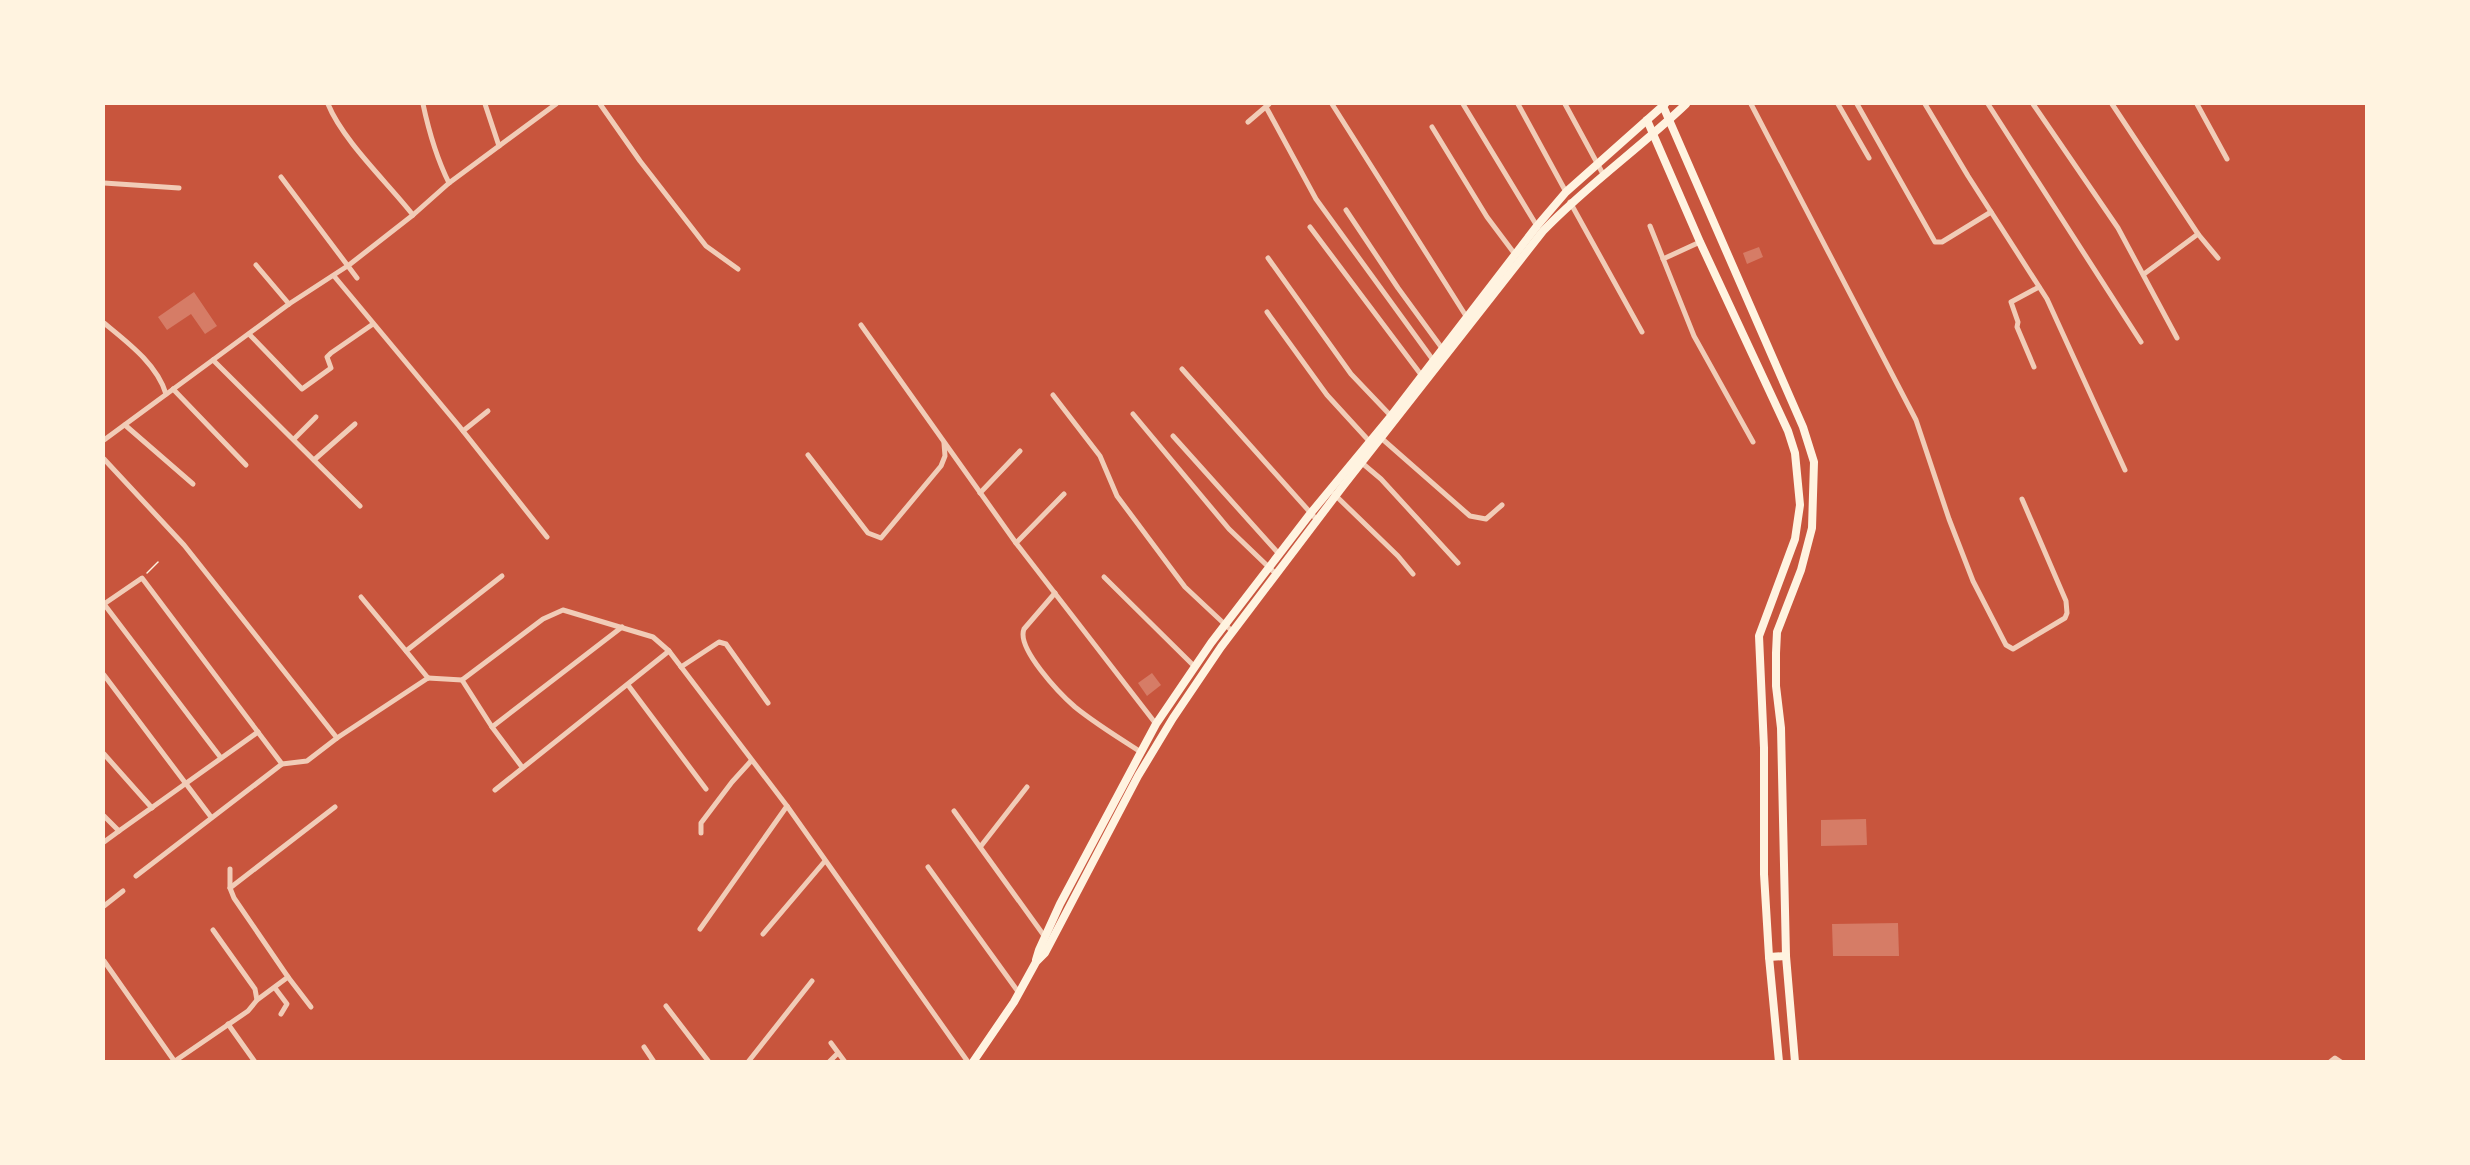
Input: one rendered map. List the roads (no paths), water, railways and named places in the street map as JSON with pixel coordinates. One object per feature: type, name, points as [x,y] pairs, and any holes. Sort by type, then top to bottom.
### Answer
[{"type":"main road","points":[[973,1062],[1019,993],[1036,962],[1045,937],[1134,774],[1314,517],[1370,442],[1379,436],[1543,231],[1570,202],[1686,104]]},
{"type":"main road","points":[[1333,493],[1362,463],[1391,416],[1434,360],[1444,352],[1467,316],[1514,253],[1566,192],[1664,105],[1803,427],[1814,462],[1812,528],[1801,570],[1777,632],[1776,686],[1781,729],[1786,956],[1795,1062]]},
{"type":"main road","points":[[1647,120],[1700,242],[1788,431],[1795,453],[1800,504],[1794,539],[1759,636],[1764,748],[1763,834],[1769,957],[1779,1062]]},
{"type":"main road","points":[[1036,962],[1045,953],[1134,774],[1141,752],[1156,724],[1268,568],[1314,517]]},
{"type":"main road","points":[[1769,957],[1786,956]]},
{"type":"street","points":[[328,104],[358,149],[413,215]]},
{"type":"street","points":[[423,104],[438,161],[449,183]]},
{"type":"street","points":[[486,104],[498,146]]},
{"type":"street","points":[[104,440],[289,304],[349,265],[413,215],[449,183],[556,104]]},
{"type":"street","points":[[600,104],[640,161],[706,246],[738,269]]},
{"type":"street","points":[[1332,104],[1467,316]]},
{"type":"street","points":[[1463,104],[1537,226]]},
{"type":"street","points":[[1518,104],[1566,192]]},
{"type":"street","points":[[1565,104],[1603,174]]},
{"type":"street","points":[[1751,104],[1916,420],[1949,519],[1973,581],[2006,645],[2013,649],[2065,618],[2067,613],[2066,601],[2022,500]]},
{"type":"street","points":[[1838,104],[1869,158]]},
{"type":"street","points":[[1857,104],[1935,242],[1942,242],[1991,212]]},
{"type":"street","points":[[1925,104],[2047,299],[2125,470]]},
{"type":"street","points":[[1988,104],[2141,342]]},
{"type":"street","points":[[2033,104],[2118,228],[2177,338]]},
{"type":"street","points":[[2112,104],[2198,234],[2218,258]]},
{"type":"street","points":[[2197,104],[2227,159]]},
{"type":"street","points":[[1248,122],[1267,105],[1316,199],[1434,360]]},
{"type":"street","points":[[1432,127],[1487,217],[1514,253]]},
{"type":"street","points":[[281,177],[357,278]]},
{"type":"street","points":[[104,183],[179,188]]},
{"type":"street","points":[[1570,202],[1642,332]]},
{"type":"street","points":[[1346,210],[1444,352]]},
{"type":"street","points":[[1650,226],[1694,336],[1753,442]]},
{"type":"street","points":[[1310,227],[1422,376]]},
{"type":"street","points":[[2144,274],[2198,234]]},
{"type":"street","points":[[1663,260],[1700,242]]},
{"type":"street","points":[[1268,258],[1351,374],[1391,416]]},
{"type":"street","points":[[256,265],[289,304]]},
{"type":"street","points":[[334,276],[463,431],[547,537]]},
{"type":"street","points":[[2034,367],[2017,327],[2018,322],[2011,302],[2039,286]]},
{"type":"street","points":[[1267,312],[1327,395],[1370,442]]},
{"type":"street","points":[[104,323],[143,357],[163,383],[166,394]]},
{"type":"street","points":[[249,334],[300,389],[305,388],[330,370],[332,366],[327,357],[331,353],[373,324]]},
{"type":"street","points":[[861,325],[1016,543],[1156,724]]},
{"type":"street","points":[[213,360],[360,506]]},
{"type":"street","points":[[1182,369],[1314,517]]},
{"type":"street","points":[[173,389],[246,465]]},
{"type":"street","points":[[1053,395],[1100,456],[1117,496],[1176,575],[1233,632]]},
{"type":"street","points":[[463,431],[488,411]]},
{"type":"street","points":[[1133,414],[1229,529],[1276,574]]},
{"type":"street","points":[[294,439],[316,417]]},
{"type":"street","points":[[314,460],[355,424]]},
{"type":"street","points":[[124,425],[193,484]]},
{"type":"street","points":[[1173,436],[1279,554]]},
{"type":"street","points":[[1379,436],[1470,516],[1486,519],[1502,505]]},
{"type":"street","points":[[808,455],[868,533],[881,538],[941,466],[945,456],[944,441]]},
{"type":"street","points":[[980,493],[1020,451]]},
{"type":"street","points":[[104,459],[184,545],[337,738]]},
{"type":"street","points":[[1362,463],[1387,485],[1458,563]]},
{"type":"street","points":[[1333,493],[1398,556],[1413,574]]},
{"type":"street","points":[[1016,543],[1064,494]]},
{"type":"street","points":[[406,651],[502,576]]},
{"type":"street","points":[[1104,577],[1195,667]]},
{"type":"street","points":[[221,758],[104,604],[141,578],[282,764]]},
{"type":"street","points":[[1055,593],[1024,628],[1021,635],[1023,642],[1038,666],[1074,706],[1141,752]]},
{"type":"street","points":[[361,597],[428,678]]},
{"type":"street","points":[[136,876],[282,764],[307,761],[337,738],[428,678],[462,680],[543,619],[558,610],[563,610],[652,637],[669,651],[787,806],[968,1062]]},
{"type":"street","points":[[492,727],[622,627]]},
{"type":"street","points":[[681,667],[712,645],[719,642],[726,644],[768,704]]},
{"type":"street","points":[[495,790],[669,651]]},
{"type":"street","points":[[104,675],[211,817]]},
{"type":"street","points":[[462,680],[492,727],[522,767]]},
{"type":"street","points":[[628,685],[705,789]]},
{"type":"street","points":[[104,842],[258,732]]},
{"type":"street","points":[[104,754],[152,808]]},
{"type":"street","points":[[701,833],[701,823],[750,759]]},
{"type":"street","points":[[981,846],[1027,787]]},
{"type":"street","points":[[700,929],[787,806]]},
{"type":"street","points":[[230,888],[335,807]]},
{"type":"street","points":[[954,811],[1045,937]]},
{"type":"street","points":[[104,816],[119,831]]},
{"type":"street","points":[[763,934],[825,861]]},
{"type":"street","points":[[928,867],[1019,993]]},
{"type":"street","points":[[230,869],[230,888],[234,898],[311,1007]]},
{"type":"street","points":[[104,906],[123,891]]},
{"type":"street","points":[[213,930],[255,989],[257,1000]]},
{"type":"street","points":[[104,961],[175,1061],[254,1006],[257,1000],[288,977]]},
{"type":"street","points":[[748,1062],[812,981]]},
{"type":"street","points":[[275,988],[287,1004],[281,1014]]},
{"type":"street","points":[[666,1006],[709,1062]]},
{"type":"street","points":[[228,1024],[255,1062]]},
{"type":"street","points":[[831,1043],[844,1062]]},
{"type":"street","points":[[644,1047],[654,1062]]},
{"type":"street","points":[[829,1062],[838,1053]]},
{"type":"street","points":[[2330,1062],[2335,1058],[2341,1062]]}]
